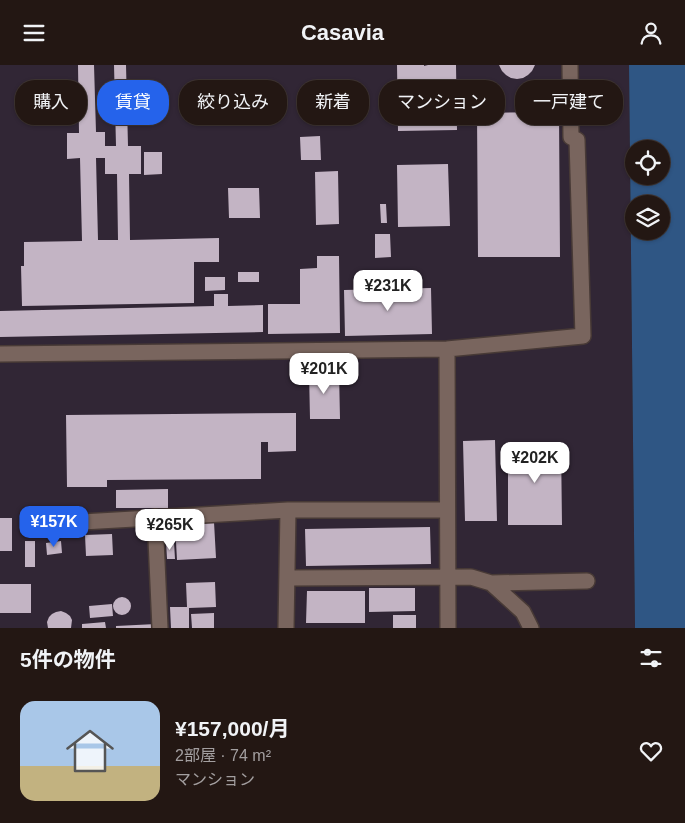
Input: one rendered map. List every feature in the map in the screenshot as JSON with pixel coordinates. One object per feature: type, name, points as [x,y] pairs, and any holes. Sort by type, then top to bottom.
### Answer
[{"type":"lane","points":[[0,354],[447,349],[583,336],[577,140],[571,137],[570,65]]},
{"type":"lane","points":[[447,349],[448,628]]},
{"type":"lane","points":[[82,521],[288,510],[447,510]]},
{"type":"lane","points":[[286,628],[288,510]]},
{"type":"lane","points":[[155,517],[160,628]]},
{"type":"lane","points":[[287,578],[471,577],[491,583],[587,581]]},
{"type":"lane","points":[[491,583],[524,612],[531,628]]},
{"type":"shaded area","points":[[0,65],[629,65],[630,140],[625,140],[625,185],[630,185],[630,195],[625,195],[625,240],[631,240],[635,628],[0,628]]},
{"type":"water","points":[[629,65],[685,65],[685,628],[635,628],[631,240],[670,240],[670,195],[630,195],[630,185],[670,185],[670,140],[630,140]]},
{"type":"building","points":[[78,65],[94,65],[96,132],[105,132],[105,146],[116,146],[115,125],[127,125],[128,146],[141,146],[141,174],[129,174],[130,240],[219,238],[219,262],[194,262],[194,303],[22,306],[21,266],[24,266],[24,242],[82,241],[80,158],[67,159],[67,133],[79,133],[79,125],[87,125],[87,80],[78,80]],"holes":[[[96,158],[105,158],[105,174],[117,174],[118,240],[98,240]]]},
{"type":"building","points":[[114,65],[126,65],[126,80],[114,80]]},
{"type":"building","points":[[397,65],[456,65],[456,80],[397,80]]},
{"type":"building","points":[[499,65],[535,65],[528,75],[517,79],[506,75]]},
{"type":"building","points":[[505,113],[515,113],[515,125],[559,125],[560,257],[478,257],[477,125],[505,125]]},
{"type":"building","points":[[398,125],[457,125],[457,130],[398,131]]},
{"type":"building","points":[[320,136],[321,160],[301,160],[300,137]]},
{"type":"building","points":[[144,152],[162,152],[162,174],[144,175]]},
{"type":"building","points":[[448,164],[450,226],[398,227],[397,165]]},
{"type":"building","points":[[338,171],[339,224],[316,225],[315,172]]},
{"type":"building","points":[[228,188],[259,188],[260,218],[229,218]]},
{"type":"building","points":[[380,204],[386,204],[387,223],[381,223]]},
{"type":"building","points":[[375,234],[390,234],[391,257],[375,258]]},
{"type":"building","points":[[317,256],[339,256],[340,333],[268,334],[268,304],[300,304],[300,269],[317,268]]},
{"type":"building","points":[[238,272],[259,272],[259,282],[238,282]]},
{"type":"building","points":[[205,277],[225,277],[225,290],[205,291]]},
{"type":"building","points":[[431,288],[432,334],[345,336],[344,290]]},
{"type":"building","points":[[214,294],[228,294],[228,306],[263,305],[263,332],[0,337],[0,311],[214,306]]},
{"type":"building","points":[[309,371],[339,371],[340,419],[310,419]]},
{"type":"building","points":[[296,413],[296,451],[268,452],[268,442],[261,442],[261,479],[107,480],[107,487],[67,487],[66,415]]},
{"type":"building","points":[[495,440],[497,521],[465,521],[463,441]]},
{"type":"building","points":[[508,442],[561,442],[562,525],[508,525]]},
{"type":"building","points":[[168,489],[168,508],[116,508],[116,490]]},
{"type":"building","points":[[0,518],[12,518],[12,551],[0,551]]},
{"type":"building","points":[[214,522],[216,558],[177,560],[175,524]]},
{"type":"building","points":[[430,527],[431,564],[306,566],[305,529]]},
{"type":"building","points":[[112,534],[113,555],[86,556],[85,535]]},
{"type":"building","points":[[25,541],[35,541],[35,567],[25,567]]},
{"type":"building","points":[[61,541],[62,553],[47,555],[46,543]]},
{"type":"building","points":[[166,542],[174,542],[175,559],[167,559]]},
{"type":"building","points":[[215,582],[216,607],[189,608],[189,628],[171,628],[170,607],[187,607],[186,583]]},
{"type":"building","points":[[0,584],[31,584],[31,613],[0,613]]},
{"type":"building","points":[[369,588],[415,588],[415,611],[369,612]]},
{"type":"building","points":[[307,591],[365,591],[365,623],[306,623]]},
{"type":"building","points":[[118,597],[126,597],[131,602],[129,613],[118,615],[113,610],[113,602]]},
{"type":"building","points":[[112,604],[113,616],[90,618],[89,606]]},
{"type":"building","points":[[61,611],[70,616],[72,620],[71,628],[48,628],[47,622],[49,617]]},
{"type":"building","points":[[214,613],[214,628],[192,628],[191,614]]},
{"type":"building","points":[[393,615],[416,615],[416,628],[393,628]]},
{"type":"building","points":[[105,622],[106,628],[82,628],[82,624]]},
{"type":"building","points":[[156,624],[156,628],[116,628],[116,626]]}]
